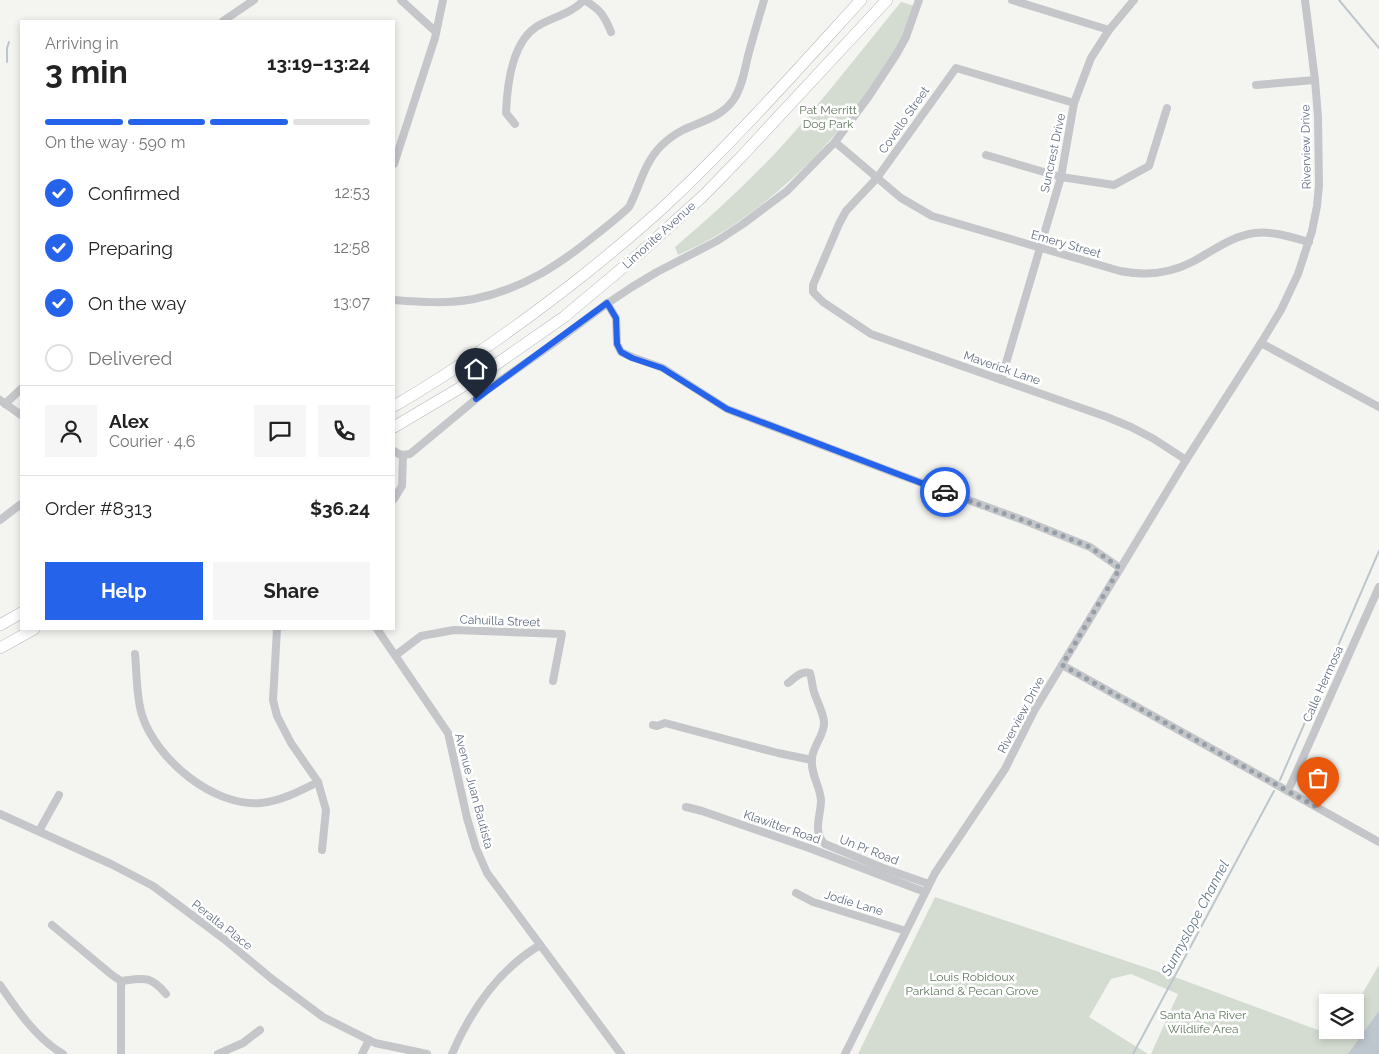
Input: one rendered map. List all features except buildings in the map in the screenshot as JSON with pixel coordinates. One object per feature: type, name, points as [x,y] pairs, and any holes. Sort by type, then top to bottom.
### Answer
[{"type":"main road","name":"Limonite Avenue","points":[[395,405],[449,373],[538,311],[626,241],[668,204],[710,162],[861,0]]},
{"type":"main road","name":"Limonite Avenue","points":[[395,427],[475,379],[564,317],[639,254],[704,195],[742,157],[887,0]]},
{"type":"main road","points":[[0,625],[20,615]]},
{"type":"main road","points":[[0,648],[32,630]]},
{"type":"street","points":[[225,20],[254,0]]},
{"type":"street","points":[[401,0],[436,32]]},
{"type":"street","points":[[395,161],[436,32],[443,0]]},
{"type":"street","points":[[515,124],[506,113],[506,94],[519,47],[526,36],[537,27],[569,12],[584,0],[599,10],[605,17],[611,32]]},
{"type":"street","points":[[395,300],[447,302],[473,299],[500,292],[529,280],[574,253],[629,207],[646,166],[661,146],[683,130],[710,120],[725,109],[733,100],[738,90],[764,0]]},
{"type":"street","points":[[395,452],[403,455],[410,454],[487,390],[607,303],[644,280],[717,241],[787,191],[835,142],[869,96],[896,55],[909,29],[919,0]]},
{"type":"street","points":[[1012,0],[1109,30]]},
{"type":"street","name":"Suncrest Drive","points":[[1001,380],[1061,177],[1074,103],[1091,58],[1109,30],[1134,0]]},
{"type":"street","name":"Riverview Drive","points":[[845,1054],[935,873],[1005,769],[1034,711],[1186,460],[1261,343],[1298,274],[1309,242],[1317,206],[1319,185],[1318,117],[1305,0]]},
{"type":"street","name":"Covello Street","points":[[813,292],[813,285],[846,211],[878,178],[956,68],[1074,103]]},
{"type":"street","points":[[1256,85],[1315,80]]},
{"type":"street","points":[[986,155],[1061,177],[1114,185],[1149,166],[1167,108]]},
{"type":"street","name":"Emery Street","points":[[835,142],[901,198],[932,216],[1120,271],[1147,274],[1178,268],[1222,244],[1244,236],[1269,233],[1281,234],[1309,242]]},
{"type":"street","name":"Maverick Lane","points":[[813,292],[823,302],[872,334],[1107,417],[1154,440],[1186,460]]},
{"type":"street","points":[[607,303],[616,318],[617,344],[621,352],[632,358],[662,368],[727,409],[1090,547],[1120,568]]},
{"type":"street","points":[[1261,343],[1379,407]]},
{"type":"street","points":[[20,390],[3,402],[20,415]]},
{"type":"street","points":[[395,497],[402,486],[403,455]]},
{"type":"street","points":[[0,520],[20,505]]},
{"type":"street","name":"Calle Hermosa","points":[[1284,789],[1379,587]]},
{"type":"street","points":[[277,630],[272,700],[277,716],[291,743],[318,782],[326,810],[322,850]]},
{"type":"street","name":"Avenue Juan Bautista","points":[[377,630],[396,655],[448,733],[467,818],[476,848],[487,873],[621,1054]]},
{"type":"street","name":"Cahuilla Street","points":[[396,655],[421,636],[454,630],[562,634],[553,681]]},
{"type":"street","points":[[135,654],[141,713],[147,730],[168,759],[198,783],[217,796],[237,802],[260,803],[281,799],[318,782]]},
{"type":"street","points":[[1062,665],[1379,842]]},
{"type":"street","name":"Un Pr Road","points":[[788,683],[802,673],[810,673],[813,691],[824,723],[812,760],[821,799],[818,832],[820,839],[823,843],[927,888]]},
{"type":"street","points":[[653,724],[657,726],[665,723],[778,754],[812,760]]},
{"type":"street","points":[[39,831],[59,795]]},
{"type":"street","name":"Klawitter Road","points":[[686,807],[927,888]]},
{"type":"street","name":"Peralta Place","points":[[0,814],[111,864],[153,886],[323,1017],[368,1040],[427,1054]]},
{"type":"street","points":[[819,852],[823,843]]},
{"type":"street","name":"Jodie Lane","points":[[796,893],[812,902],[906,931]]},
{"type":"street","points":[[52,924],[121,981],[148,979],[158,985],[166,994]]},
{"type":"street","points":[[452,1054],[472,1013],[492,985],[520,957],[540,945]]},
{"type":"street","points":[[121,981],[121,1054]]},
{"type":"street","points":[[0,985],[42,1038],[63,1054]]},
{"type":"street","points":[[218,1054],[243,1043],[260,1030]]},
{"type":"street","points":[[362,1054],[368,1040]]},
{"type":"green space","name":"Pat Merritt Dog Park","points":[[901,2],[915,6],[904,34],[889,61],[860,103],[824,147],[784,186],[740,221],[702,244],[678,255],[675,247],[725,203],[773,156]]},
{"type":"green space","name":"Louis Robidoux Parkland & Pecan Grove","points":[[935,897],[1183,980],[1319,1030],[1319,1039],[1364,1039],[1364,994],[1362,994],[1379,965],[1379,1054],[1151,1054],[1178,994],[1131,974],[1111,979],[1089,1017],[1148,1054],[858,1054]]},
{"type":"shaded area","points":[[1379,1011],[1379,1054],[1348,1054],[1359,1039],[1364,1039],[1364,1032]]},
{"type":"waterway","name":"Sunnyslope Channel","points":[[1339,0],[1379,48]]},
{"type":"waterway","points":[[7,62],[9,42]]},
{"type":"waterway","name":"Sunnyslope Channel","points":[[1280,780],[1379,551]]},
{"type":"waterway","name":"Sunnyslope Channel","points":[[1133,1054],[1274,791]]},
{"type":"way so far","points":[[945,492],[1090,547],[1120,568],[1062,665],[1318,808]]},
{"type":"route","points":[[476,399],[607,303],[616,318],[617,344],[621,352],[632,358],[662,368],[727,409],[945,492]]},
{"type":"park label","name":"Santa Ana River Wildlife Area","points":[[1203,1022]]}]
